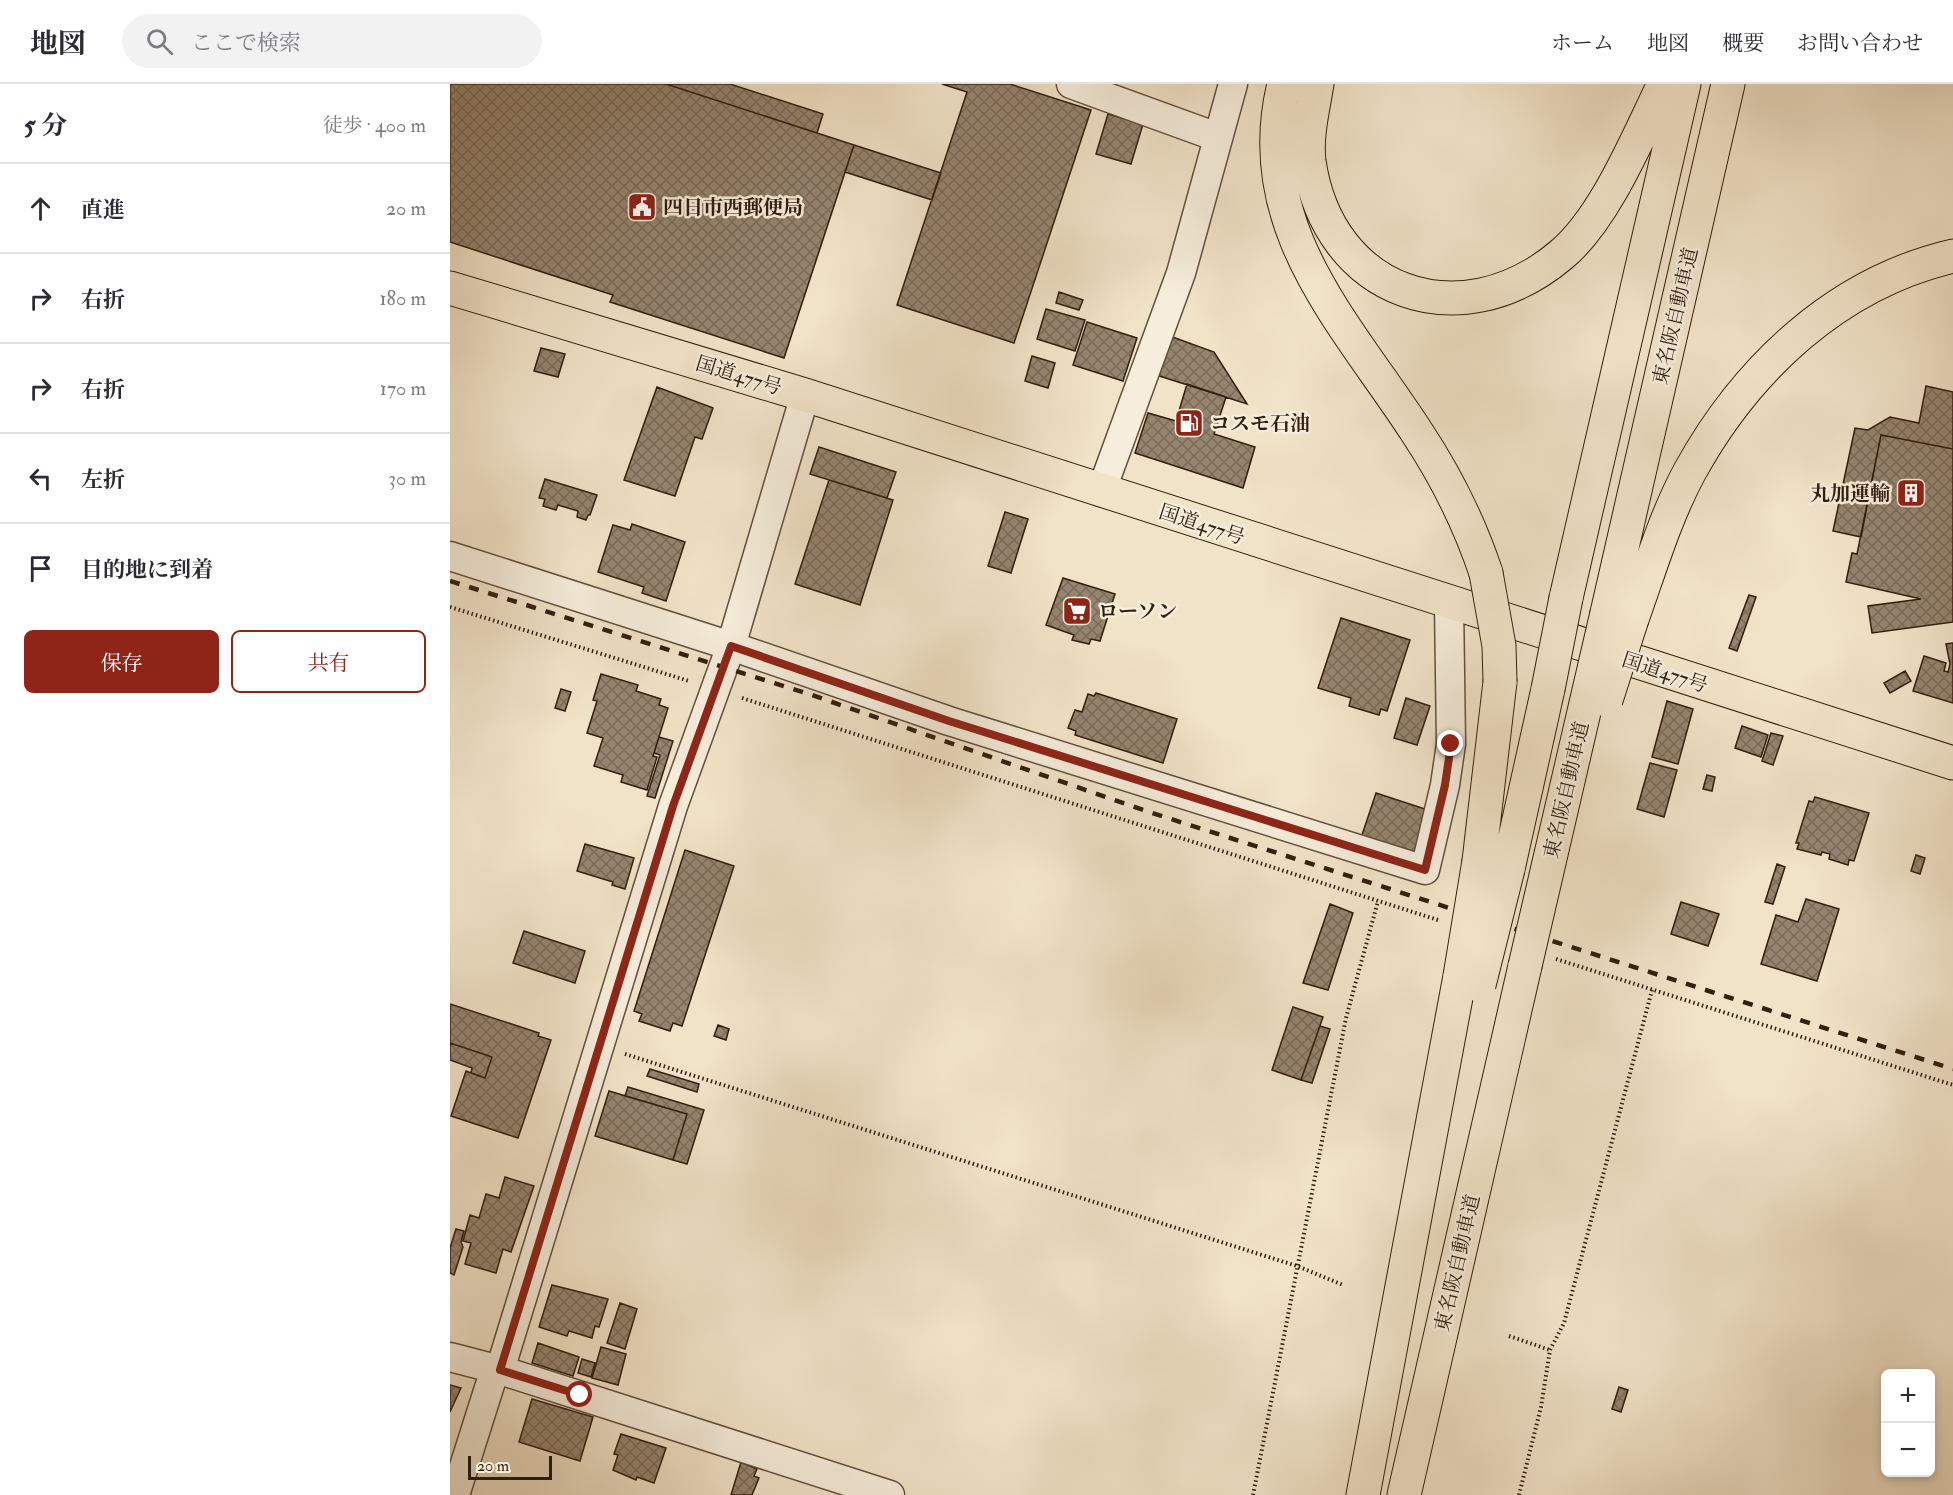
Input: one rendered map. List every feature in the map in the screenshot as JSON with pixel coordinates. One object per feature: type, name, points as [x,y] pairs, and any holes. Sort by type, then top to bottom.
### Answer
[{"type":"highway","points":[[1284,84],[1278,109],[1276,148],[1279,189],[1291,228],[1335,316],[1439,466],[1461,507],[1486,573],[1499,646],[1500,682],[1493,865],[1365,1495]]},
{"type":"highway","points":[[1317,84],[1310,120],[1309,159],[1316,195],[1330,223],[1348,249],[1373,274],[1401,290],[1436,298],[1472,299],[1505,289],[1535,275],[1563,254],[1595,215],[1664,84]]},
{"type":"highway","name":"東名阪自動車道","points":[[1493,865],[1548,689],[1566,598],[1684,84]]},
{"type":"highway","name":"東名阪自動車道","points":[[1404,1495],[1545,881],[1620,616],[1728,84]]},
{"type":"highway","points":[[1620,616],[1690,472],[1716,428],[1776,354],[1850,298],[1892,276],[1953,256]]},
{"type":"highway","name":"国道477号","points":[[450,288],[805,394],[1101,492],[1953,763]]},
{"type":"street","points":[[1071,84],[1217,137]]},
{"type":"street","points":[[1101,492],[1181,273],[1233,84]]},
{"type":"street","points":[[455,1495],[497,1369],[673,806],[704,715],[717,690],[731,646],[805,394]]},
{"type":"street","points":[[450,556],[731,646],[949,721],[1425,870],[1445,785],[1451,744],[1449,603]]},
{"type":"street","points":[[450,1357],[497,1369],[890,1495]]},
{"type":"path","points":[[450,607],[1378,901],[1346,1018],[1253,1495]]},
{"type":"path","points":[[1519,1495],[1541,1407],[1550,1350],[1564,1323],[1652,990],[1953,1085]]},
{"type":"path","points":[[599,1046],[1297,1266],[1343,1285]]},
{"type":"path","points":[[1509,1336],[1550,1350]]},
{"type":"building","name":"四日市西郵便局","points":[[450,84],[666,84],[854,145],[784,358],[610,302],[613,295],[450,242]]},
{"type":"building","points":[[666,84],[730,84],[823,114],[817,133]]},
{"type":"building","points":[[942,84],[1010,84],[1091,110],[1014,343],[897,305],[967,92]]},
{"type":"building","points":[[1108,114],[1143,124],[1131,164],[1096,154]]},
{"type":"building","points":[[854,145],[941,173],[932,200],[845,172]]},
{"type":"building","points":[[1059,292],[1083,300],[1079,310],[1056,303]]},
{"type":"building","points":[[1046,309],[1085,320],[1075,351],[1037,339]]},
{"type":"building","points":[[1087,322],[1137,338],[1123,381],[1073,365]]},
{"type":"building","points":[[1167,335],[1214,352],[1247,404],[1153,374]]},
{"type":"building","points":[[541,348],[565,354],[558,377],[534,371]]},
{"type":"building","points":[[1032,356],[1055,363],[1048,388],[1025,381]]},
{"type":"building","points":[[1187,384],[1226,397],[1214,434],[1255,447],[1243,488],[1135,453],[1148,413],[1176,421]]},
{"type":"building","points":[[1926,386],[1953,392],[1953,449],[1881,435],[1861,537],[1833,531],[1855,428],[1868,430],[1890,417],[1919,423]]},
{"type":"building","points":[[657,387],[713,408],[702,439],[695,437],[675,496],[624,480]]},
{"type":"building","name":"丸加運輸","points":[[1881,435],[1953,449],[1953,622],[1872,633],[1868,606],[1921,599],[1846,582],[1852,553],[1857,554]]},
{"type":"building","points":[[819,447],[896,472],[887,498],[810,474]]},
{"type":"building","points":[[545,479],[597,495],[586,520],[577,517],[578,511],[558,505],[556,510],[543,506],[545,499],[539,498]]},
{"type":"building","points":[[829,480],[893,500],[860,605],[795,584]]},
{"type":"building","points":[[1005,512],[1028,519],[1011,573],[988,566]]},
{"type":"building","points":[[632,524],[685,542],[666,601],[642,593],[644,587],[598,572],[613,525],[630,530]]},
{"type":"building","points":[[1063,578],[1115,594],[1100,641],[1091,639],[1089,644],[1072,640],[1074,635],[1046,625]]},
{"type":"building","points":[[1749,595],[1756,597],[1737,651],[1729,648]]},
{"type":"building","points":[[1341,618],[1410,640],[1387,711],[1381,709],[1379,715],[1349,706],[1351,698],[1318,688]]},
{"type":"building","points":[[1953,643],[1953,703],[1913,691],[1924,656],[1946,663],[1944,671],[1948,672],[1950,664],[1946,644]]},
{"type":"building","points":[[1905,671],[1911,681],[1890,693],[1884,683]]},
{"type":"building","points":[[601,674],[638,685],[636,691],[661,699],[659,705],[668,708],[653,756],[657,757],[647,790],[621,782],[623,775],[594,766],[603,738],[587,733],[597,701],[593,700]]},
{"type":"building","points":[[561,689],[571,692],[565,711],[555,708]]},
{"type":"building","points":[[1096,693],[1177,719],[1163,763],[1075,735],[1076,731],[1068,728],[1075,710],[1082,712],[1088,694],[1094,696]]},
{"type":"building","points":[[1406,698],[1430,706],[1417,745],[1394,738]]},
{"type":"building","points":[[1667,701],[1693,709],[1678,764],[1652,757]]},
{"type":"building","points":[[1742,726],[1768,735],[1761,757],[1735,748]]},
{"type":"building","points":[[1771,733],[1783,736],[1773,765],[1762,761]]},
{"type":"building","points":[[659,737],[673,741],[655,798],[647,796],[660,755],[654,753]]},
{"type":"building","points":[[1650,763],[1677,770],[1664,817],[1637,809]]},
{"type":"building","points":[[1707,775],[1715,777],[1712,791],[1703,789]]},
{"type":"building","points":[[1376,793],[1431,811],[1416,855],[1361,838]]},
{"type":"building","points":[[1815,797],[1869,813],[1854,861],[1849,860],[1848,865],[1829,859],[1830,854],[1822,852],[1821,855],[1797,849],[1799,843],[1796,843],[1809,801],[1813,802]]},
{"type":"building","points":[[585,844],[634,858],[625,889],[612,885],[613,882],[577,871]]},
{"type":"building","points":[[685,850],[734,866],[682,1026],[673,1023],[670,1031],[639,1021],[642,1014],[634,1011]]},
{"type":"building","points":[[1916,855],[1925,858],[1920,874],[1911,871]]},
{"type":"building","points":[[1777,864],[1785,867],[1773,904],[1765,902]]},
{"type":"building","points":[[1806,899],[1839,909],[1817,981],[1761,964],[1776,915],[1798,922]]},
{"type":"building","points":[[1681,902],[1719,914],[1708,946],[1671,934]]},
{"type":"building","points":[[1330,904],[1353,913],[1328,990],[1303,983]]},
{"type":"building","points":[[524,931],[585,951],[575,983],[513,963]]},
{"type":"building","points":[[450,1004],[539,1033],[538,1036],[551,1040],[518,1138],[451,1116],[466,1071],[485,1078],[492,1057],[450,1043]]},
{"type":"building","points":[[1293,1007],[1323,1017],[1301,1080],[1272,1070]]},
{"type":"building","points":[[718,1025],[729,1029],[726,1040],[714,1036]]},
{"type":"building","points":[[1320,1026],[1330,1029],[1312,1083],[1301,1080]]},
{"type":"building","points":[[450,1043],[492,1057],[485,1078],[471,1073],[472,1068],[450,1060]]},
{"type":"building","points":[[650,1069],[699,1084],[697,1092],[647,1076]]},
{"type":"building","points":[[628,1087],[704,1110],[687,1164],[673,1160],[687,1114],[625,1096]]},
{"type":"building","points":[[609,1091],[687,1114],[673,1160],[595,1136]]},
{"type":"building","points":[[505,1177],[534,1186],[511,1252],[503,1249],[496,1273],[465,1264],[471,1243],[463,1241],[470,1215],[479,1218],[486,1194],[499,1198]]},
{"type":"building","points":[[456,1229],[464,1231],[461,1242],[463,1247],[454,1275],[450,1273],[450,1248]]},
{"type":"building","points":[[552,1285],[608,1299],[599,1327],[595,1326],[592,1338],[569,1331],[567,1336],[539,1327]]},
{"type":"building","points":[[620,1303],[637,1309],[625,1349],[607,1343]]},
{"type":"building","points":[[538,1343],[579,1357],[573,1376],[532,1363]]},
{"type":"building","points":[[601,1347],[626,1354],[618,1385],[592,1378]]},
{"type":"building","points":[[582,1359],[595,1363],[591,1377],[578,1373]]},
{"type":"building","points":[[450,1385],[461,1388],[450,1412]]},
{"type":"building","points":[[1619,1387],[1628,1390],[1621,1412],[1612,1409]]},
{"type":"building","points":[[532,1399],[593,1417],[580,1461],[519,1442]]},
{"type":"building","points":[[621,1434],[666,1448],[654,1483],[637,1477],[636,1480],[613,1470],[618,1455],[614,1454]]},
{"type":"building","points":[[741,1462],[757,1469],[754,1476],[759,1478],[752,1495],[731,1495]]},
{"type":"railway","points":[[450,581],[809,694],[1149,812],[1953,1069]]},
{"type":"place","name":"四日市西郵便局","points":[[642,207]]},
{"type":"place","name":"コスモ石油","points":[[1189,423]]},
{"type":"place","name":"丸加運輸","points":[[1911,493]]},
{"type":"place","name":"ローソン","points":[[1077,611]]},
{"type":"route","points":[[580,1395],[500,1370],[673,806],[704,715],[717,690],[722,668],[731,646],[949,721],[1425,870],[1445,785],[1451,744]]}]
